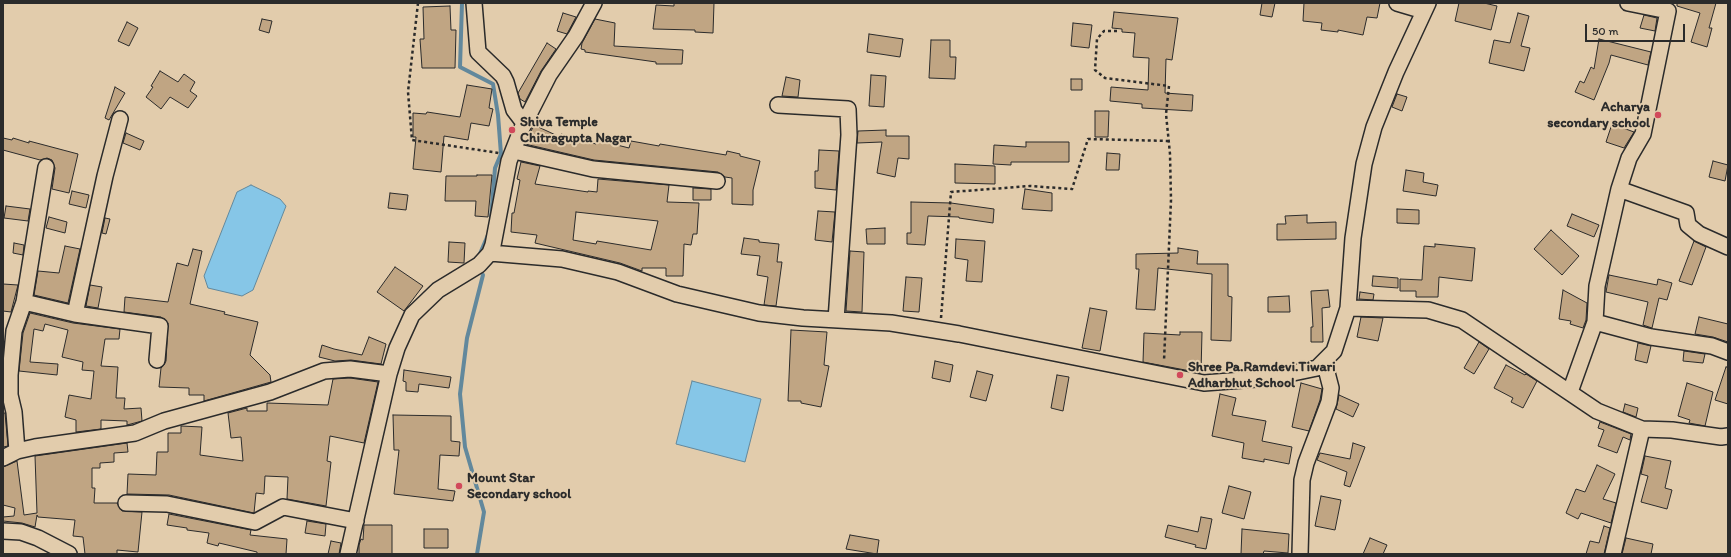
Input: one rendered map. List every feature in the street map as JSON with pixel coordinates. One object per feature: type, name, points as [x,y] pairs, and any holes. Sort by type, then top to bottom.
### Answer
[{"type":"street","points":[[474,3],[478,52],[503,76],[514,110],[524,123]]},
{"type":"street","points":[[348,554],[396,348],[412,315],[438,290],[478,265],[490,253],[493,245],[509,161],[524,123],[549,75],[576,36],[594,3]]},
{"type":"street","points":[[490,253],[562,259],[618,272],[677,294],[759,313],[891,323],[959,334],[1204,383],[1269,378],[1317,368],[1334,351],[1348,308],[1353,238],[1364,164],[1374,127],[1396,72],[1426,7],[1397,3]]},
{"type":"street","points":[[1570,392],[1595,322],[1597,286],[1620,189],[1629,158],[1643,134],[1668,11],[1628,3]]},
{"type":"street","points":[[778,105],[848,109],[849,142],[836,320]]},
{"type":"street","points":[[75,314],[105,176],[120,119]]},
{"type":"street","points":[[514,151],[593,169],[717,181]]},
{"type":"street","points":[[17,451],[14,412],[10,395],[9,329],[24,302],[46,167]]},
{"type":"street","points":[[1620,189],[1686,213],[1688,225],[1699,234],[1728,246]]},
{"type":"street","points":[[24,302],[75,314],[160,326],[157,360]]},
{"type":"street","points":[[1348,308],[1428,310],[1462,320],[1551,381],[1597,410],[1642,429],[1672,430],[1721,437],[1728,436]]},
{"type":"street","points":[[1595,322],[1651,337],[1712,346],[1728,352]]},
{"type":"street","points":[[1300,554],[1302,480],[1306,463],[1329,402],[1332,388],[1324,361]]},
{"type":"street","points":[[3,458],[17,451],[62,442],[135,433],[164,421],[270,392],[324,371],[350,369],[389,374]]},
{"type":"street","points":[[1613,554],[1642,429]]},
{"type":"street","points":[[126,503],[167,504],[255,522],[283,507],[356,521]]},
{"type":"street","points":[[3,531],[21,532],[38,538],[69,554]]},
{"type":"path","points":[[418,3],[408,92],[412,140],[497,152]]},
{"type":"path","points":[[1117,31],[1104,30],[1097,39],[1095,70],[1105,78],[1169,86],[1166,114],[1169,141],[1171,200],[1163,376]]},
{"type":"path","points":[[940,332],[951,192],[1030,186],[1072,189],[1088,138],[1169,141]]},
{"type":"water","points":[[251,185],[280,199],[286,206],[253,290],[242,296],[208,288],[204,276],[237,192]]},
{"type":"water","points":[[692,381],[761,399],[745,462],[676,444]]},
{"type":"building","points":[[674,3],[714,3],[713,33],[695,32],[695,30],[653,29],[656,5],[674,6]]},
{"type":"building","points":[[1262,3],[1275,3],[1272,17],[1260,15]]},
{"type":"building","points":[[1304,3],[1380,3],[1377,18],[1367,17],[1363,35],[1338,30],[1338,32],[1321,30],[1322,23],[1303,21]]},
{"type":"building","points":[[1459,3],[1484,3],[1497,6],[1491,30],[1455,21]]},
{"type":"building","points":[[1677,3],[1716,3],[1709,28],[1712,28],[1707,47],[1691,42],[1700,13],[1677,6]]},
{"type":"building","points":[[450,6],[451,30],[456,30],[455,68],[422,68],[420,39],[424,39],[423,7]]},
{"type":"building","points":[[1114,12],[1178,18],[1172,60],[1166,59],[1165,93],[1193,95],[1192,111],[1142,108],[1142,104],[1110,101],[1111,87],[1148,90],[1149,58],[1133,57],[1135,33],[1122,32],[1122,29],[1112,28]]},
{"type":"building","points":[[563,13],[576,17],[567,34],[557,31]]},
{"type":"building","points":[[1518,13],[1529,16],[1521,46],[1530,48],[1524,71],[1489,63],[1494,40],[1510,43]]},
{"type":"building","points":[[1644,15],[1657,18],[1655,31],[1640,28]]},
{"type":"building","points":[[262,19],[272,21],[269,33],[259,30]]},
{"type":"building","points":[[595,19],[615,23],[614,46],[683,50],[682,64],[656,64],[656,62],[585,52],[585,50],[581,49],[582,43]]},
{"type":"building","points":[[127,22],[138,28],[129,46],[118,41]]},
{"type":"building","points":[[1073,23],[1092,25],[1089,48],[1071,46]]},
{"type":"building","points":[[869,34],[903,39],[900,57],[867,52]]},
{"type":"building","points":[[1599,39],[1651,52],[1648,65],[1611,55],[1594,100],[1575,92],[1580,81],[1584,83],[1591,67],[1594,69]]},
{"type":"building","points":[[931,40],[950,40],[950,57],[956,57],[955,79],[929,78]]},
{"type":"building","points":[[547,43],[556,49],[541,71],[525,102],[520,99],[518,93]]},
{"type":"building","points":[[160,71],[178,82],[184,74],[195,82],[190,91],[197,96],[188,108],[170,97],[161,109],[146,97],[153,87],[151,86]]},
{"type":"building","points":[[871,75],[886,76],[884,107],[869,106]]},
{"type":"building","points":[[786,77],[800,80],[798,97],[782,96]]},
{"type":"building","points":[[1071,79],[1082,79],[1082,90],[1071,90]]},
{"type":"building","points":[[467,85],[492,89],[489,108],[493,109],[489,126],[471,123],[468,140],[444,136],[441,172],[413,169],[416,137],[413,137],[413,113],[426,114],[427,112],[460,117]]},
{"type":"building","points":[[115,87],[125,93],[109,120],[105,118]]},
{"type":"building","points":[[1397,94],[1407,97],[1402,111],[1392,107]]},
{"type":"building","points":[[1095,111],[1109,111],[1108,137],[1095,137]]},
{"type":"building","points":[[1612,124],[1634,132],[1624,148],[1606,142]]},
{"type":"building","points":[[534,125],[560,137],[561,134],[596,144],[597,140],[629,148],[631,141],[659,146],[660,144],[726,155],[727,151],[760,161],[753,190],[753,205],[732,204],[732,178],[725,177],[718,172],[594,160],[525,144]]},
{"type":"building","points":[[886,130],[886,136],[909,136],[909,159],[898,158],[895,177],[877,173],[882,142],[857,143],[858,131]]},
{"type":"building","points":[[126,133],[144,141],[140,150],[123,143]]},
{"type":"building","points":[[3,138],[12,140],[13,138],[29,143],[29,141],[78,154],[69,193],[52,189],[55,168],[52,160],[47,158],[40,160],[3,150]]},
{"type":"building","points":[[1026,142],[1069,142],[1069,162],[1011,162],[1011,165],[993,164],[994,145],[1026,147]]},
{"type":"building","points":[[819,150],[839,151],[836,190],[815,188],[815,171],[818,171]]},
{"type":"building","points":[[1107,153],[1120,154],[1119,170],[1106,170]]},
{"type":"building","points":[[1713,161],[1728,165],[1725,181],[1709,177]]},
{"type":"building","points":[[521,162],[540,166],[535,184],[588,192],[597,192],[598,179],[669,185],[667,202],[699,203],[697,234],[693,234],[691,245],[684,244],[683,276],[666,276],[666,268],[642,268],[642,271],[620,263],[535,243],[537,235],[511,232],[512,213],[514,213],[520,180],[517,179]],"holes":[[[576,212],[658,221],[651,250],[597,241],[596,244],[573,240]]]},
{"type":"building","points":[[955,164],[995,166],[995,184],[955,183]]},
{"type":"building","points":[[1406,170],[1424,173],[1423,182],[1438,185],[1436,196],[1403,191]]},
{"type":"building","points":[[492,175],[488,217],[475,216],[476,201],[445,201],[446,176]]},
{"type":"building","points":[[693,188],[711,189],[711,200],[693,200]]},
{"type":"building","points":[[1025,189],[1052,193],[1052,211],[1022,209]]},
{"type":"building","points":[[72,191],[89,195],[86,208],[69,204]]},
{"type":"building","points":[[390,193],[408,195],[406,210],[388,208]]},
{"type":"building","points":[[911,202],[951,203],[994,209],[993,223],[959,217],[928,216],[925,245],[907,244],[907,233],[911,233]]},
{"type":"building","points":[[6,206],[30,209],[28,221],[4,218]]},
{"type":"building","points":[[1397,209],[1419,210],[1419,224],[1397,223]]},
{"type":"building","points":[[818,211],[835,212],[832,242],[815,240]]},
{"type":"building","points":[[1572,214],[1599,225],[1594,237],[1567,226]]},
{"type":"building","points":[[1307,215],[1307,223],[1336,222],[1336,239],[1277,240],[1277,224],[1286,224],[1285,216]]},
{"type":"building","points":[[49,217],[67,222],[65,233],[46,228]]},
{"type":"building","points":[[105,218],[110,219],[106,234],[102,233]]},
{"type":"building","points":[[885,228],[885,244],[867,244],[866,229]]},
{"type":"building","points":[[1551,230],[1579,256],[1562,275],[1534,249]]},
{"type":"building","points":[[744,238],[759,240],[759,242],[779,244],[777,262],[782,262],[776,306],[764,305],[768,277],[757,275],[760,256],[741,254]]},
{"type":"building","points":[[956,239],[985,241],[982,282],[966,281],[968,260],[955,258]]},
{"type":"building","points":[[1694,241],[1706,247],[1692,285],[1679,281]]},
{"type":"building","points":[[449,242],[465,243],[464,263],[448,262]]},
{"type":"building","points":[[14,243],[24,245],[23,255],[13,253]]},
{"type":"building","points":[[1435,244],[1475,248],[1472,281],[1439,277],[1438,297],[1416,297],[1416,291],[1400,291],[1400,279],[1422,280],[1424,246],[1435,247]]},
{"type":"building","points":[[65,246],[80,249],[68,303],[34,295],[38,271],[59,273]]},
{"type":"building","points":[[1178,248],[1198,251],[1197,264],[1228,264],[1228,296],[1232,297],[1231,341],[1211,340],[1212,274],[1158,268],[1155,310],[1136,309],[1139,269],[1136,269],[1136,254],[1178,253]]},
{"type":"building","points":[[193,249],[202,251],[190,304],[225,312],[224,314],[258,322],[250,355],[270,375],[271,382],[204,401],[204,395],[189,395],[189,388],[159,387],[161,368],[166,361],[168,323],[161,317],[124,312],[125,297],[168,302],[177,263],[188,266]]},
{"type":"building","points":[[850,251],[864,252],[862,312],[846,311]]},
{"type":"building","points":[[395,267],[423,286],[404,311],[377,292]]},
{"type":"building","points":[[1609,275],[1657,285],[1658,279],[1672,283],[1667,300],[1659,298],[1652,328],[1643,325],[1648,302],[1606,292]]},
{"type":"building","points":[[1373,276],[1398,278],[1398,288],[1372,286]]},
{"type":"building","points":[[906,277],[922,278],[919,312],[903,311]]},
{"type":"building","points":[[3,284],[18,285],[11,312],[3,311]]},
{"type":"building","points":[[90,285],[102,287],[98,308],[86,306]]},
{"type":"building","points":[[1328,290],[1330,307],[1322,308],[1323,342],[1311,342],[1311,327],[1313,327],[1311,291]]},
{"type":"building","points":[[1563,290],[1587,303],[1586,320],[1583,328],[1570,324],[1571,321],[1559,319]]},
{"type":"building","points":[[1360,292],[1374,294],[1373,300],[1359,299]]},
{"type":"building","points":[[1289,296],[1290,312],[1268,312],[1268,297]]},
{"type":"building","points":[[1090,308],[1107,311],[1100,351],[1082,348]]},
{"type":"building","points":[[30,313],[73,323],[120,329],[119,339],[105,339],[101,366],[118,367],[116,398],[125,398],[124,409],[141,408],[142,421],[127,425],[127,421],[101,420],[101,429],[76,432],[76,420],[65,417],[69,395],[91,399],[94,371],[82,370],[83,362],[62,357],[68,330],[45,324],[43,331],[34,329],[30,362],[58,364],[57,375],[19,371],[23,333]]},
{"type":"building","points":[[1361,317],[1383,318],[1378,341],[1357,337]]},
{"type":"building","points":[[1699,317],[1728,324],[1728,342],[1713,337],[1695,334]]},
{"type":"building","points":[[791,330],[827,332],[824,365],[829,366],[821,407],[801,403],[801,401],[788,401]]},
{"type":"building","points":[[1180,332],[1202,332],[1201,373],[1143,362],[1144,333],[1180,335]]},
{"type":"building","points":[[369,337],[386,344],[381,364],[351,360],[335,361],[319,357],[322,345],[362,355]]},
{"type":"building","points":[[1479,342],[1489,349],[1474,374],[1464,368]]},
{"type":"building","points":[[1638,343],[1651,346],[1647,363],[1635,360]]},
{"type":"building","points":[[1684,351],[1705,354],[1703,363],[1683,361]]},
{"type":"building","points":[[935,361],[953,365],[950,382],[932,378]]},
{"type":"building","points":[[1506,365],[1537,381],[1523,408],[1511,402],[1513,398],[1494,388]]},
{"type":"building","points":[[1726,367],[1728,367],[1728,404],[1715,400]]},
{"type":"building","points":[[404,370],[451,377],[449,388],[419,384],[418,392],[406,391],[406,382],[403,381]]},
{"type":"building","points":[[977,371],[993,375],[986,401],[970,397]]},
{"type":"building","points":[[1057,375],[1069,377],[1063,411],[1051,408]]},
{"type":"building","points":[[350,378],[378,382],[364,443],[330,436],[327,461],[331,462],[326,506],[287,499],[288,477],[265,476],[264,494],[256,493],[254,513],[169,495],[127,494],[128,474],[156,475],[157,452],[168,452],[168,433],[181,433],[181,426],[202,427],[200,455],[243,461],[241,437],[231,438],[228,413],[247,408],[247,411],[267,411],[267,403],[328,405],[333,379]]},
{"type":"building","points":[[1301,383],[1322,389],[1320,400],[1309,431],[1292,427]]},
{"type":"building","points":[[1687,383],[1713,392],[1705,426],[1689,423],[1690,420],[1678,416]]},
{"type":"building","points":[[1220,394],[1236,398],[1232,415],[1266,421],[1262,441],[1292,447],[1289,464],[1264,459],[1264,462],[1242,458],[1244,443],[1212,436]]},
{"type":"building","points":[[1339,395],[1359,404],[1353,417],[1336,409]]},
{"type":"building","points":[[1625,404],[1638,408],[1636,417],[1623,412]]},
{"type":"building","points":[[3,413],[5,413],[8,446],[3,447]]},
{"type":"building","points":[[393,415],[451,416],[451,441],[460,442],[459,456],[440,455],[438,489],[455,491],[453,501],[394,494],[399,450],[394,450]]},
{"type":"building","points":[[1600,422],[1631,434],[1630,440],[1623,437],[1617,453],[1598,446],[1604,430],[1598,428]]},
{"type":"building","points":[[127,443],[128,452],[114,453],[114,462],[100,463],[100,468],[92,468],[92,488],[95,488],[94,503],[117,503],[122,511],[142,512],[138,552],[117,550],[117,554],[85,554],[83,537],[73,536],[75,520],[38,517],[37,515],[35,527],[22,523],[3,521],[3,517],[14,516],[15,508],[3,505],[3,467],[17,461],[24,515],[37,513],[35,456]]},
{"type":"building","points":[[1353,443],[1365,447],[1350,487],[1344,485],[1347,472],[1317,460],[1320,453],[1350,459]]},
{"type":"building","points":[[1645,456],[1671,461],[1665,488],[1672,490],[1667,509],[1641,502],[1648,476],[1641,474]]},
{"type":"building","points":[[1597,465],[1615,474],[1603,499],[1616,503],[1611,523],[1581,513],[1578,519],[1566,513],[1576,489],[1585,492]]},
{"type":"building","points":[[1229,486],[1251,492],[1244,519],[1222,513]]},
{"type":"building","points":[[1321,496],[1341,500],[1335,530],[1315,526]]},
{"type":"building","points":[[169,514],[251,530],[250,535],[287,539],[286,554],[257,554],[257,552],[219,543],[218,546],[207,543],[209,533],[167,525]]},
{"type":"building","points":[[1201,517],[1212,519],[1206,549],[1165,537],[1168,525],[1198,532]]},
{"type":"building","points":[[307,521],[326,524],[325,536],[305,533]]},
{"type":"building","points":[[364,525],[392,525],[392,554],[359,554],[359,545],[361,539],[363,540]]},
{"type":"building","points":[[1604,526],[1610,528],[1604,554],[1586,554],[1590,541],[1599,543]]},
{"type":"building","points":[[424,529],[448,529],[448,548],[424,548]]},
{"type":"building","points":[[1242,529],[1289,534],[1288,553],[1264,551],[1263,554],[1241,554]]},
{"type":"building","points":[[850,535],[879,540],[877,554],[846,549]]},
{"type":"building","points":[[1370,538],[1387,545],[1383,554],[1363,554]]},
{"type":"building","points":[[1626,538],[1653,544],[1651,554],[1622,554]]},
{"type":"building","points":[[331,541],[341,543],[339,554],[328,554]]},
{"type":"waterway","points":[[462,3],[460,67],[493,84],[498,115],[501,154],[495,168],[491,219]]},
{"type":"waterway","points":[[479,256],[488,235]]},
{"type":"waterway","points":[[477,554],[484,512],[465,447],[460,394],[467,338],[483,275]]},
{"type":"place","name":"Acharya secondary school","points":[[1658,115]]},
{"type":"place","name":"Shiva Temple Chitragupta Nagar","points":[[512,130]]},
{"type":"place","name":"Shree Pa.Ramdevi.Tiwari Adharbhut School","points":[[1180,375]]},
{"type":"place","name":"Mount Star Secondary school","points":[[459,486]]}]
